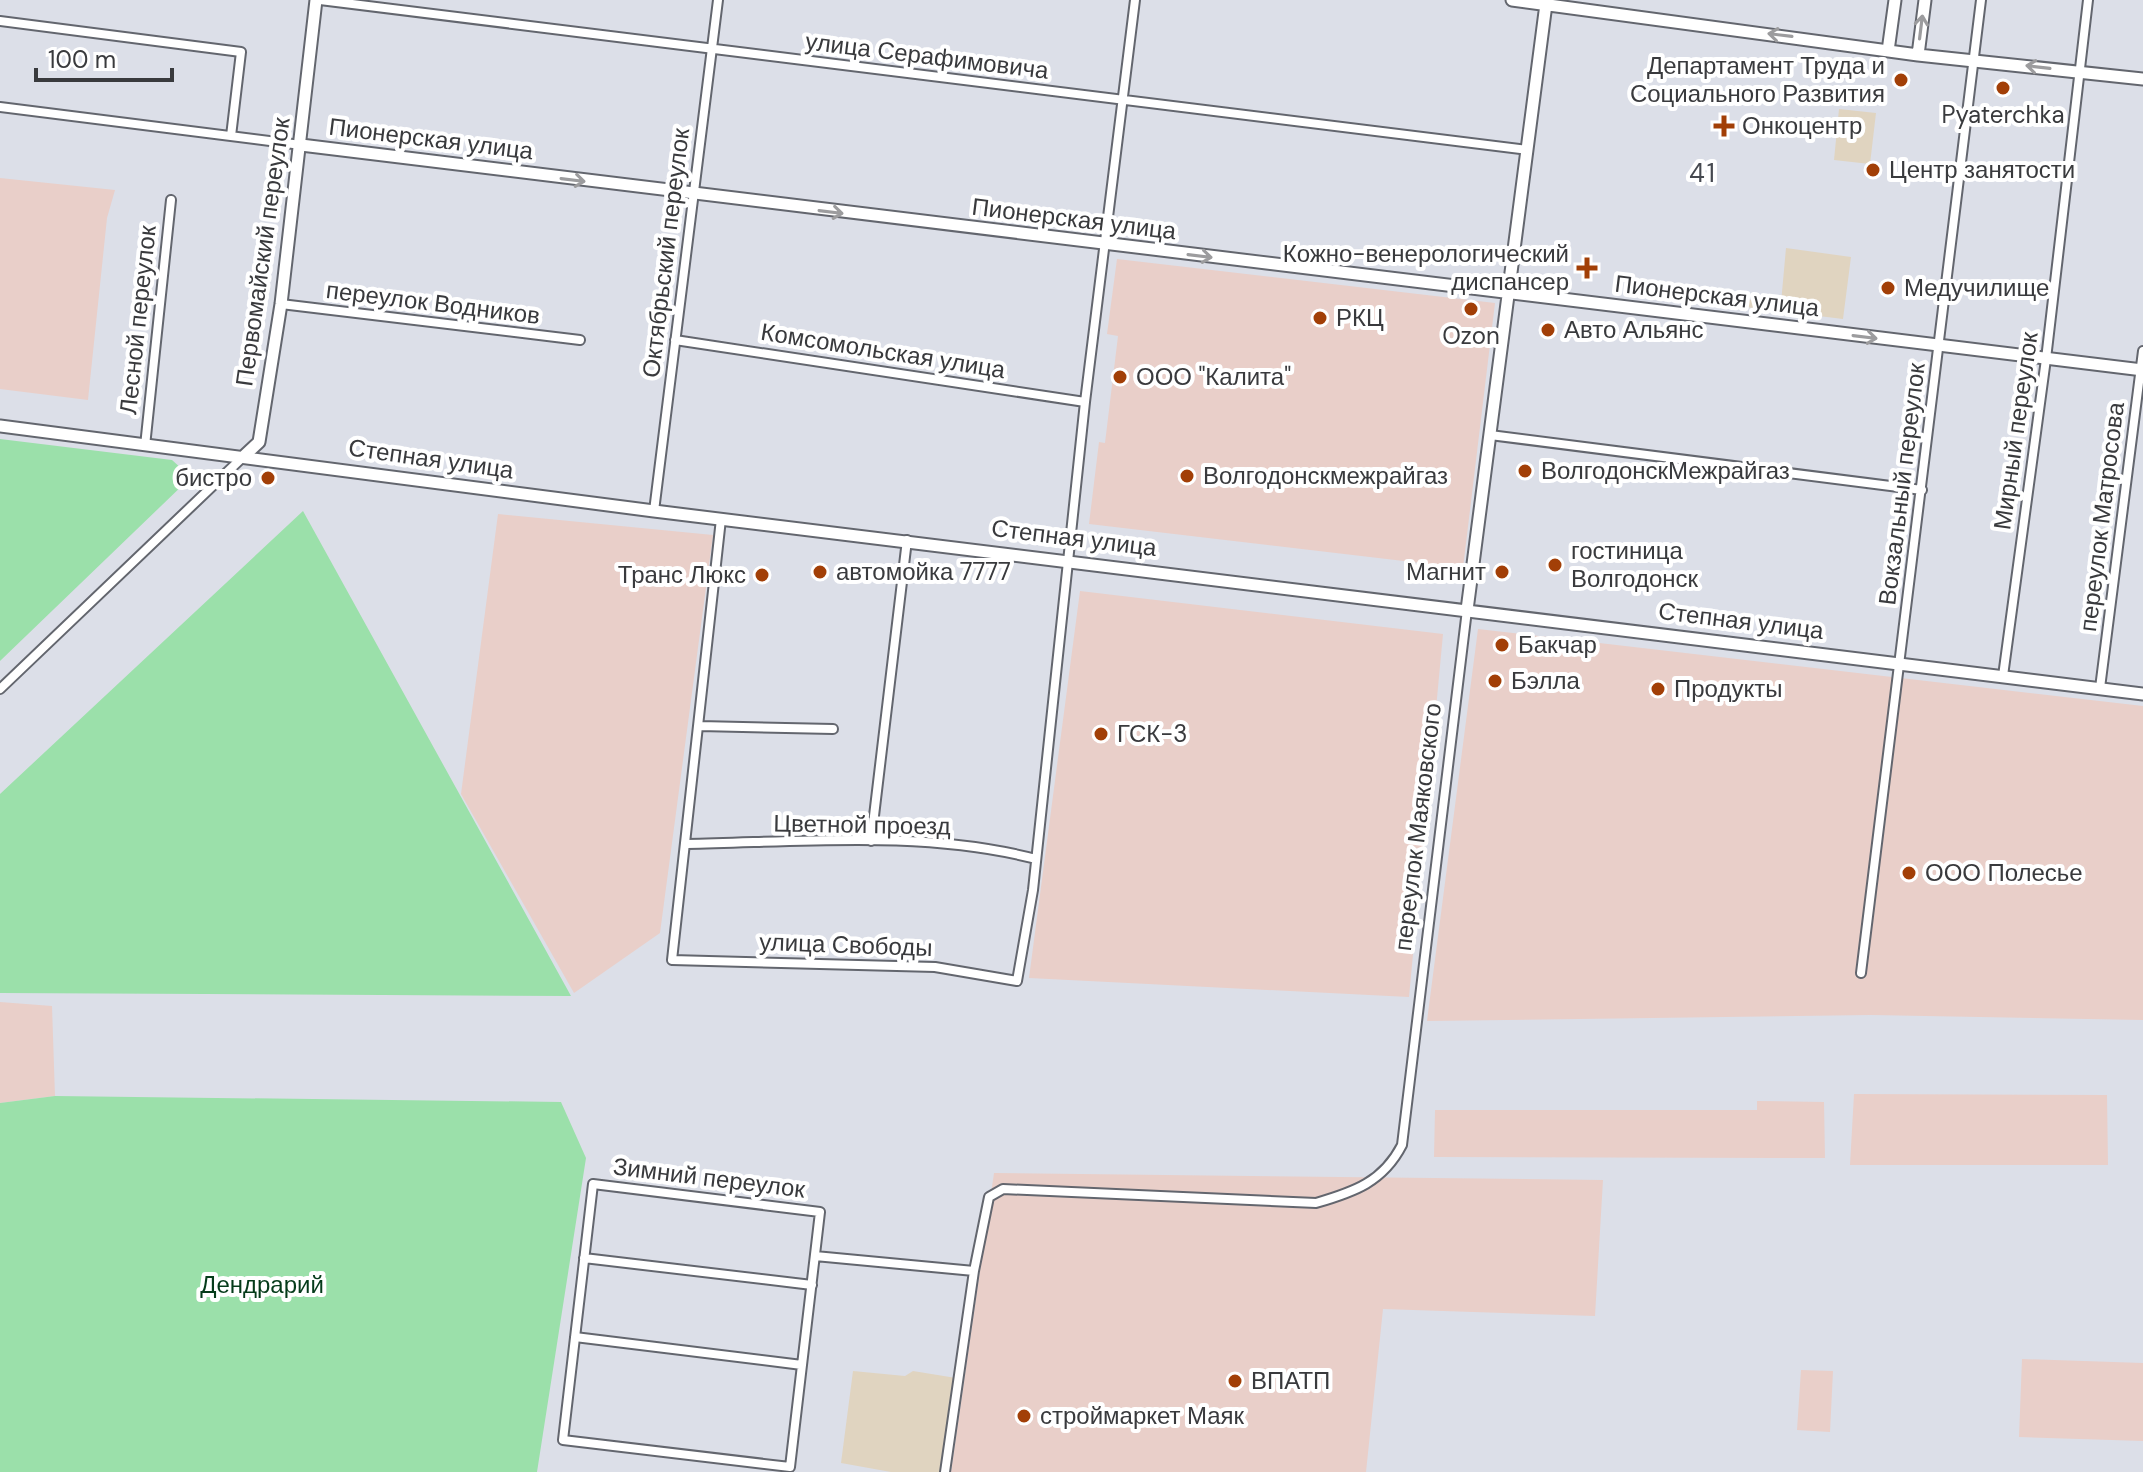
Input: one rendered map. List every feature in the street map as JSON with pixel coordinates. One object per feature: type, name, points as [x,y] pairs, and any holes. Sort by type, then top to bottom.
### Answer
[{"type":"street","name":"улица Серафимовича","points":[[318,0],[1528,150]]},
{"type":"street","name":"Первомайский переулок","points":[[244,456],[259,442],[281,304],[318,0]]},
{"type":"street","name":"Октябрьский переулок","points":[[654,511],[718,0]]},
{"type":"street","points":[[1036,859],[1085,402],[1135,0]]},
{"type":"street","points":[[1512,0],[1918,55],[2143,79]]},
{"type":"street","points":[[1888,51],[1895,0]]},
{"type":"street","points":[[1918,55],[1925,0]]},
{"type":"street","name":"Вокзальный переулок","points":[[1861,973],[1981,0]]},
{"type":"street","name":"Мирный переулок","points":[[2003,676],[2046,359],[2088,0]]},
{"type":"street","name":"переулок Маяковского","points":[[945,1472],[974,1271],[985,1203],[989,1197],[1003,1189],[1316,1203],[1364,1187],[1393,1162],[1402,1145],[1467,610],[1546,4]]},
{"type":"street","points":[[0,21],[241,52],[231,136]]},
{"type":"street","name":"Пионерская улица","points":[[0,107],[695,195],[2142,370]]},
{"type":"street","name":"Лесной переулок","points":[[145,446],[171,200]]},
{"type":"street","name":"переулок Водников","points":[[281,304],[580,340]]},
{"type":"street","name":"Комсомольская улица","points":[[675,340],[1085,402]]},
{"type":"street","name":"переулок Матросова","points":[[2100,688],[2143,351]]},
{"type":"street","name":"Степная улица","points":[[0,426],[654,511],[907,539],[2143,694]]},
{"type":"street","points":[[1490,435],[1922,490]]},
{"type":"street","points":[[0,689],[244,456]]},
{"type":"street","points":[[687,844],[721,519]]},
{"type":"street","points":[[871,841],[907,539]]},
{"type":"street","points":[[700,726],[833,729]]},
{"type":"street","name":"Цветной проезд","points":[[687,844],[871,841],[999,850],[1036,859]]},
{"type":"street","name":"улица Свободы","points":[[687,844],[672,960],[935,967],[1017,981],[1036,859]]},
{"type":"street","name":"Зимний переулок","points":[[584,1258],[593,1184],[820,1212],[815,1256]]},
{"type":"street","points":[[812,1285],[584,1258],[563,1440],[790,1467],[812,1285],[815,1256],[974,1271]]},
{"type":"street","points":[[575,1337],[802,1365]]},
{"type":"shaded area","points":[[1839,109],[1876,113],[1870,164],[1834,160]]},
{"type":"shaded area","points":[[0,178],[115,190],[107,218],[88,400],[0,389]]},
{"type":"shaded area","points":[[1786,248],[1851,257],[1843,319],[1663,297],[1663,290],[1781,303]]},
{"type":"shaded area","points":[[1117,259],[1495,303],[1463,568],[1089,524],[1099,442],[1105,443],[1118,336],[1107,334]]},
{"type":"shaded area","points":[[498,514],[713,535],[660,933],[574,993],[461,794]]},
{"type":"shaded area","points":[[1080,591],[1443,634],[1409,997],[1029,978]]},
{"type":"shaded area","points":[[1478,629],[2143,706],[2143,1020],[1871,1015],[1427,1021]]},
{"type":"shaded area","points":[[0,1002],[52,1006],[55,1096],[0,1103]]},
{"type":"shaded area","points":[[1854,1094],[2107,1095],[2108,1165],[1850,1165]]},
{"type":"shaded area","points":[[1757,1101],[1824,1102],[1825,1158],[1434,1157],[1435,1110],[1757,1110]]},
{"type":"shaded area","points":[[994,1173],[1603,1180],[1595,1316],[1383,1309],[1366,1472],[951,1472]]},
{"type":"shaded area","points":[[2022,1359],[2143,1363],[2143,1441],[2019,1437]]},
{"type":"shaded area","points":[[1801,1370],[1833,1371],[1830,1432],[1797,1430]]},
{"type":"shaded area","points":[[853,1371],[905,1376],[913,1371],[956,1378],[942,1472],[891,1472],[841,1463]]},
{"type":"green space","points":[[0,439],[172,460],[182,469],[187,481],[0,661]]},
{"type":"green space","points":[[303,511],[571,996],[0,993],[0,794]]},
{"type":"green space","name":"Дендрарий","points":[[55,1096],[561,1102],[586,1158],[537,1472],[0,1472],[0,1103]]},
{"type":"place","name":"Департамент Труда и Социального Развития","points":[[1901,80]]},
{"type":"place","name":"Pyaterchka","points":[[2003,88]]},
{"type":"place","name":"Онкоцентр","points":[[1724,126]]},
{"type":"place","name":"Центр занятости","points":[[1873,170]]},
{"type":"place","name":"Кожно-венерологический диспансер","points":[[1587,268]]},
{"type":"place","name":"Медучилище","points":[[1888,288]]},
{"type":"place","name":"Ozon","points":[[1471,309]]},
{"type":"place","name":"РКЦ","points":[[1320,318]]},
{"type":"place","name":"Авто Альянс","points":[[1548,330]]},
{"type":"place","name":"ООО \"Калита\"","points":[[1120,377]]},
{"type":"place","name":"ВолгодонскМежрайгаз","points":[[1525,471]]},
{"type":"place","name":"Волгодонскмежрайгаз","points":[[1187,476]]},
{"type":"place","name":"бистро","points":[[268,478]]},
{"type":"place","name":"гостиница Волгодонск","points":[[1555,565]]},
{"type":"place","name":"автомойка 7777","points":[[820,572]]},
{"type":"place","name":"Магнит","points":[[1502,572]]},
{"type":"place","name":"Транс Люкс","points":[[762,575]]},
{"type":"place","name":"Бакчар","points":[[1502,645]]},
{"type":"place","name":"Бэлла","points":[[1495,681]]},
{"type":"place","name":"Продукты","points":[[1658,689]]},
{"type":"place","name":"ГСК-3","points":[[1101,734]]},
{"type":"place","name":"ООО Полесье","points":[[1909,873]]},
{"type":"place","name":"ВПАТП","points":[[1235,1381]]},
{"type":"place","name":"строймаркет Маяк","points":[[1024,1416]]},
{"type":"district","name":"41","points":[[1703,173]]}]
